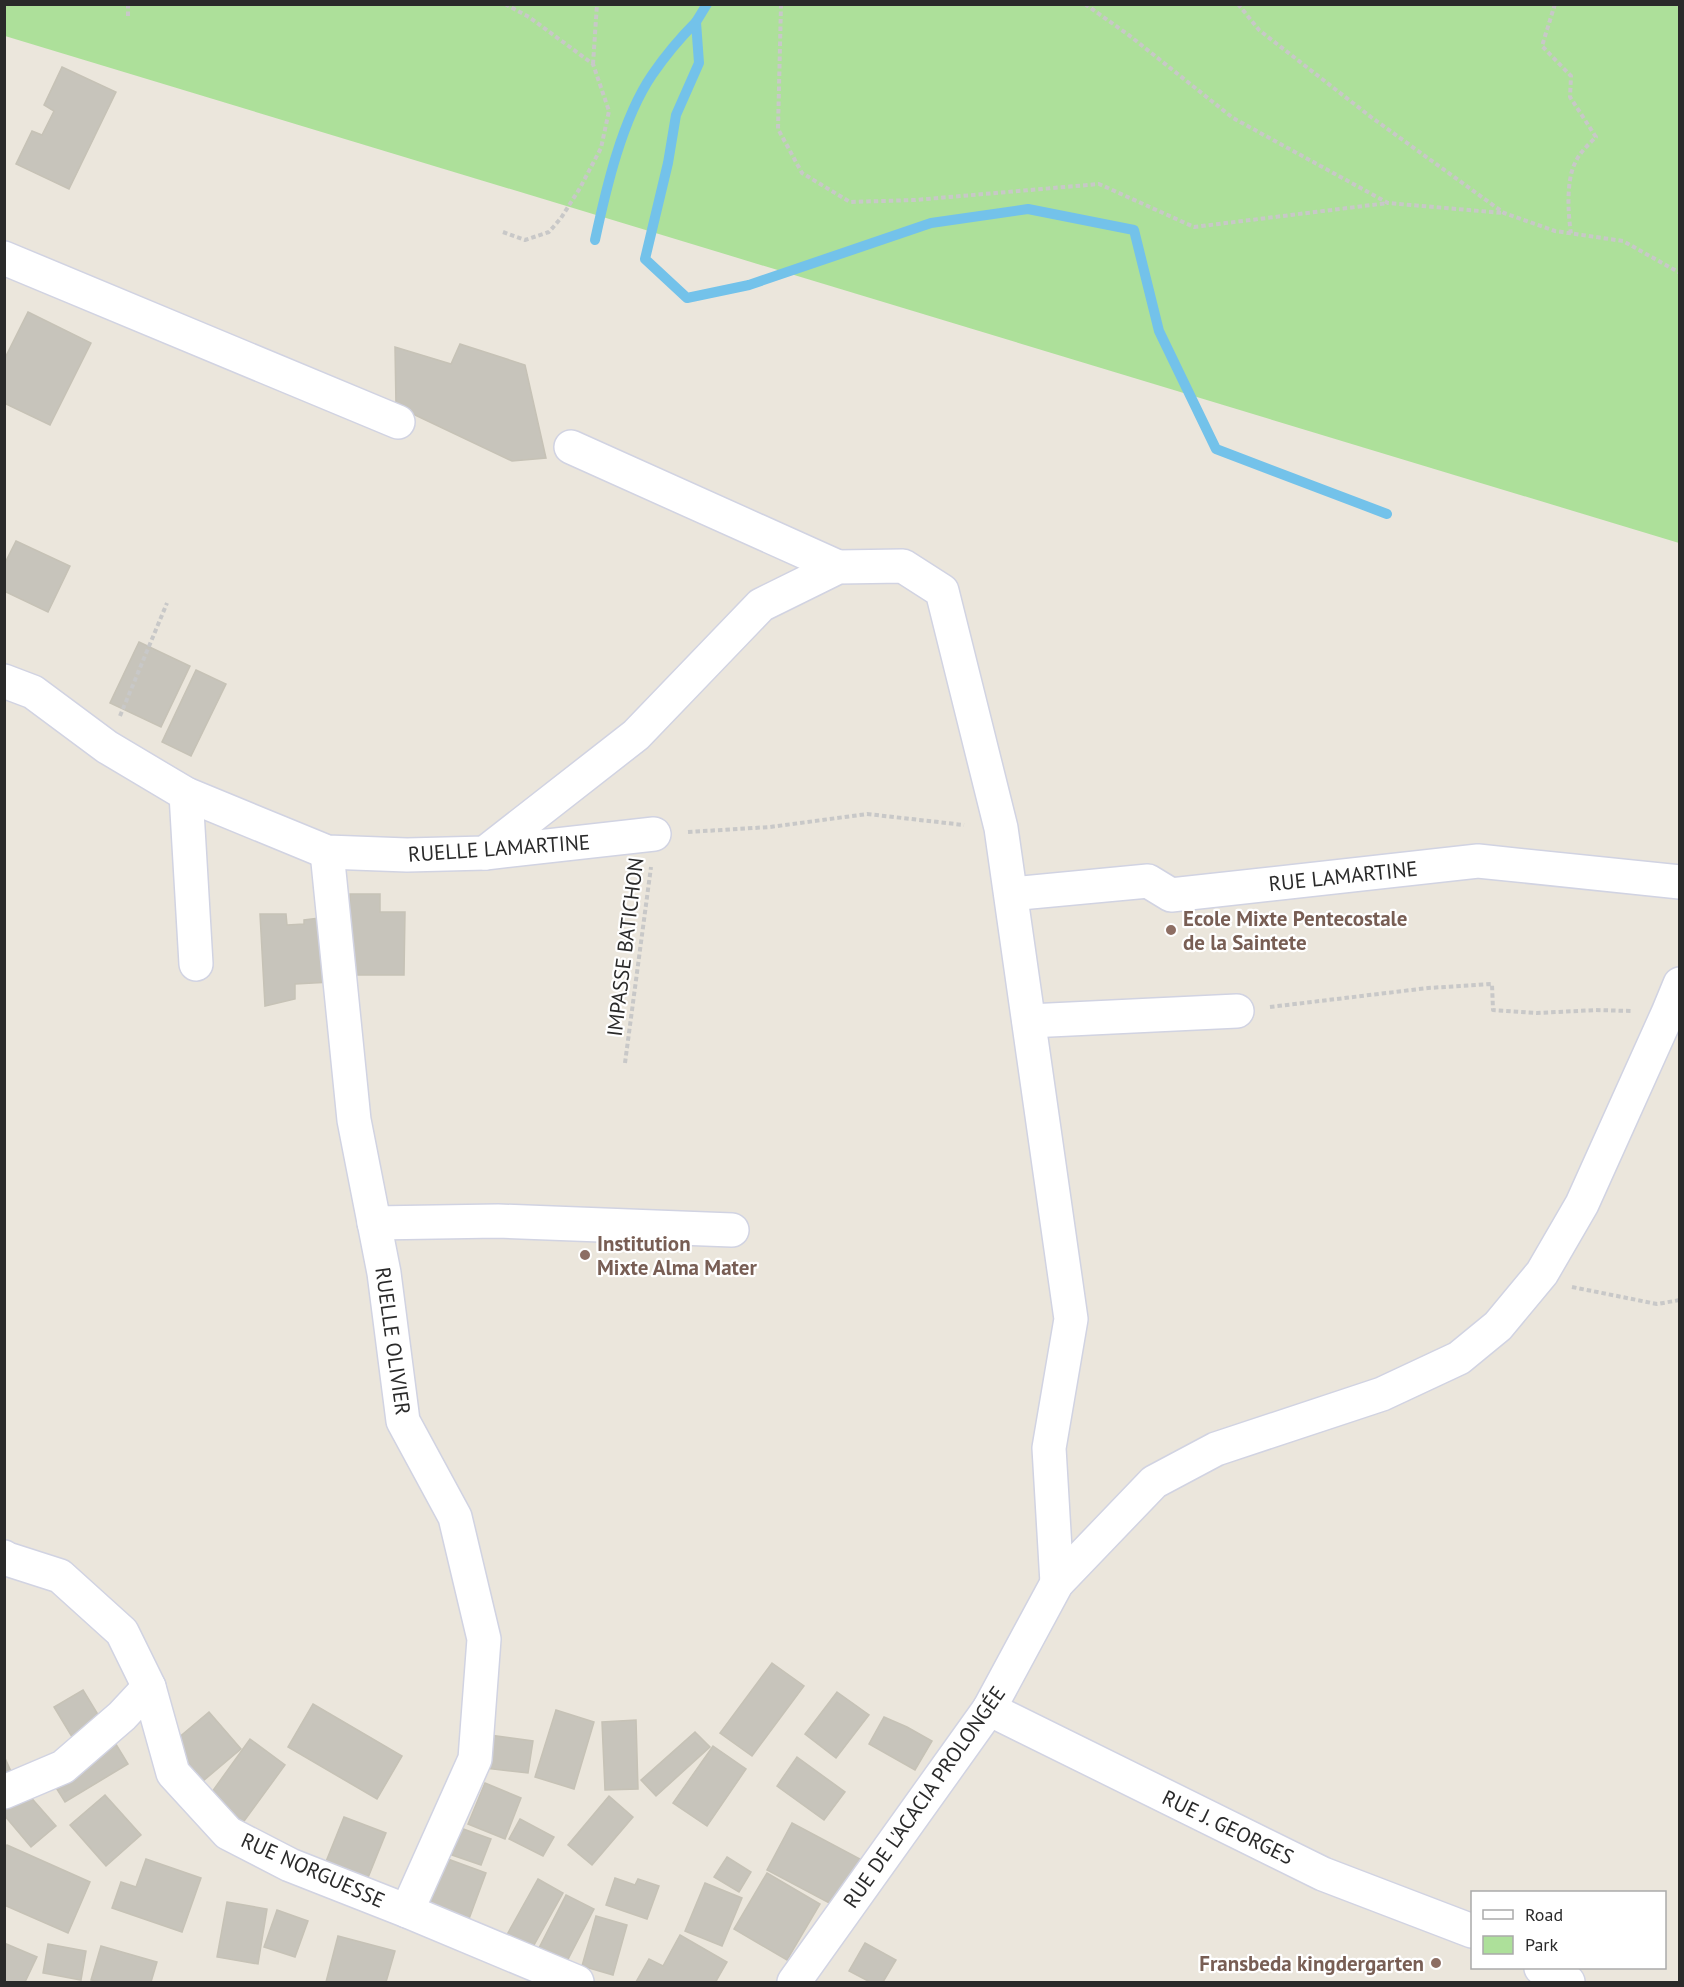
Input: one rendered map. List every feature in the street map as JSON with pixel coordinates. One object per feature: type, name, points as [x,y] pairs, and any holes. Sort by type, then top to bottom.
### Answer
[{"type":"street","points":[[4,258],[399,422]]},
{"type":"street","points":[[571,447],[838,567],[903,566],[942,591],[1001,828],[1071,1318],[1049,1448],[1057,1583]]},
{"type":"street","points":[[485,853],[636,735],[761,605],[838,567]]},
{"type":"street","name":"RUELLE LAMARTINE","points":[[4,681],[33,692],[107,747],[186,794],[327,852],[407,855],[485,853],[654,834]]},
{"type":"street","points":[[186,794],[196,964]]},
{"type":"street","name":"RUELLE OLIVIER","points":[[327,852],[354,1120],[384,1273],[403,1422],[455,1517],[484,1639],[475,1759],[407,1911]]},
{"type":"street","name":"RUE LAMARTINE","points":[[1011,894],[1148,881],[1171,895],[1478,861],[1680,882]]},
{"type":"street","name":"RUE DE L'ACACIA PROLONGÉE","points":[[794,1983],[989,1709],[1057,1583],[1154,1482],[1216,1449],[1382,1394],[1459,1358],[1498,1326],[1542,1273],[1582,1204],[1674,998]]},
{"type":"street","points":[[1029,1021],[1238,1011]]},
{"type":"street","points":[[374,1223],[498,1221],[732,1230]]},
{"type":"street","name":"RUE NORGUESSE","points":[[4,1557],[60,1576],[122,1632],[149,1688],[173,1773],[228,1833],[290,1864],[577,1983]]},
{"type":"street","points":[[4,1792],[63,1767],[122,1716],[149,1688]]},
{"type":"street","name":"RUE J. GEORGES","points":[[989,1709],[1323,1874],[1471,1930]]},
{"type":"street","points":[[1543,1969],[1568,1983]]},
{"type":"path","points":[[128,4],[128,20]]},
{"type":"path","points":[[505,4],[529,17],[593,64]]},
{"type":"path","points":[[503,232],[525,240],[549,232],[580,188],[601,148],[609,111],[593,64],[597,4]]},
{"type":"path","points":[[781,4],[778,129],[802,173],[850,202],[915,200],[1099,184],[1194,227],[1388,203],[1504,213],[1555,231],[1623,241],[1680,273]]},
{"type":"path","points":[[1085,4],[1130,36],[1233,118],[1388,203]]},
{"type":"path","points":[[1238,4],[1259,30],[1371,117],[1504,213]]},
{"type":"path","points":[[1555,4],[1542,46],[1571,76],[1570,96],[1596,136],[1574,164],[1568,211],[1571,234]]},
{"type":"path","points":[[107,747],[167,603]]},
{"type":"path","points":[[654,834],[770,827],[867,814],[1001,828]]},
{"type":"path","name":"IMPASSE BATICHON","points":[[625,1063],[654,834]]},
{"type":"path","points":[[1238,1011],[1382,993],[1492,984],[1493,1010],[1537,1013],[1596,1010],[1674,998]]},
{"type":"path","points":[[1542,1273],[1572,1287],[1657,1304],[1680,1300]]},
{"type":"green space","points":[[4,5],[1679,5],[1679,543],[5,36]]},
{"type":"building","points":[[62,67],[116,92],[69,189],[16,164],[32,131],[42,135],[54,111],[44,105]]},
{"type":"building","points":[[28,312],[91,343],[50,425],[4,403],[4,360]]},
{"type":"building","points":[[460,344],[525,365],[546,458],[512,461],[396,406],[395,347],[451,364]]},
{"type":"building","points":[[16,541],[70,566],[48,612],[4,591],[4,565]]},
{"type":"building","points":[[139,642],[190,666],[161,727],[110,703]]},
{"type":"building","points":[[196,670],[226,684],[191,756],[162,742]]},
{"type":"building","points":[[350,894],[380,894],[380,912],[405,912],[404,975],[349,975]]},
{"type":"building","points":[[260,914],[286,914],[287,925],[304,924],[304,920],[319,918],[331,982],[295,984],[295,999],[265,1006]]},
{"type":"building","points":[[772,1663],[804,1686],[752,1756],[720,1733]]},
{"type":"building","points":[[83,1690],[128,1764],[65,1802],[45,1770],[80,1750],[54,1707]]},
{"type":"building","points":[[837,1692],[869,1715],[836,1758],[805,1734]]},
{"type":"building","points":[[313,1704],[402,1756],[377,1799],[288,1747]]},
{"type":"building","points":[[556,1710],[594,1722],[574,1789],[535,1777]]},
{"type":"building","points":[[209,1712],[241,1749],[203,1781],[171,1744]]},
{"type":"building","points":[[884,1717],[932,1741],[915,1770],[869,1744]]},
{"type":"building","points":[[636,1720],[638,1789],[605,1790],[602,1722]]},
{"type":"building","points":[[695,1732],[710,1747],[656,1796],[641,1780]]},
{"type":"building","points":[[482,1734],[533,1741],[528,1773],[477,1767]]},
{"type":"building","points":[[250,1739],[285,1765],[239,1828],[204,1803]]},
{"type":"building","points":[[713,1746],[746,1769],[707,1826],[673,1803]]},
{"type":"building","points":[[4,1756],[15,1780],[4,1785]]},
{"type":"building","points":[[797,1757],[845,1792],[824,1820],[777,1786]]},
{"type":"building","points":[[485,1783],[521,1798],[505,1839],[468,1824]]},
{"type":"building","points":[[20,1785],[56,1826],[31,1847],[4,1815],[4,1796]]},
{"type":"building","points":[[105,1795],[141,1835],[106,1866],[70,1825]]},
{"type":"building","points":[[609,1796],[633,1817],[592,1865],[568,1845]]},
{"type":"building","points":[[344,1817],[386,1833],[365,1885],[323,1869]]},
{"type":"building","points":[[520,1819],[554,1837],[543,1856],[509,1839]]},
{"type":"building","points":[[792,1823],[860,1859],[835,1906],[767,1870]]},
{"type":"building","points":[[455,1826],[491,1839],[481,1865],[446,1853]]},
{"type":"building","points":[[7,1845],[90,1882],[68,1933],[4,1905],[4,1851]]},
{"type":"building","points":[[437,1855],[486,1873],[466,1927],[418,1909]]},
{"type":"building","points":[[727,1857],[751,1872],[739,1892],[714,1877]]},
{"type":"building","points":[[146,1859],[201,1878],[182,1932],[112,1908],[121,1882],[136,1887]]},
{"type":"building","points":[[767,1873],[820,1904],[787,1960],[734,1929]]},
{"type":"building","points":[[615,1878],[635,1885],[638,1879],[659,1886],[647,1919],[606,1905]]},
{"type":"building","points":[[538,1879],[563,1893],[529,1954],[504,1940]]},
{"type":"building","points":[[705,1883],[742,1898],[722,1946],[685,1931]]},
{"type":"building","points":[[566,1895],[594,1909],[566,1963],[538,1950]]},
{"type":"building","points":[[227,1902],[267,1909],[258,1964],[217,1957]]},
{"type":"building","points":[[277,1910],[308,1921],[295,1957],[264,1947]]},
{"type":"building","points":[[596,1916],[627,1925],[613,1975],[582,1966]]},
{"type":"building","points":[[680,1935],[727,1962],[716,1981],[718,1982],[636,1982],[649,1959],[663,1966]]},
{"type":"building","points":[[338,1936],[395,1951],[386,1982],[326,1982]]},
{"type":"building","points":[[4,1943],[37,1957],[25,1982],[4,1982]]},
{"type":"building","points":[[865,1943],[896,1960],[883,1982],[870,1982],[849,1971]]},
{"type":"building","points":[[48,1944],[86,1951],[81,1980],[43,1973]]},
{"type":"building","points":[[101,1946],[157,1962],[151,1982],[91,1980]]},
{"type":"waterway","points":[[707,4],[696,22],[699,63],[676,115],[668,163],[645,259],[687,298],[749,285],[931,223],[1028,209],[1134,230],[1159,331],[1216,449],[1387,514]]},
{"type":"waterway","points":[[595,240],[616,155],[632,112],[657,68],[696,22]]},
{"type":"place","name":"Ecole Mixte Pentecostale de la Saintete","points":[[1171,930]]},
{"type":"place","name":"Institution Mixte Alma Mater","points":[[585,1255]]},
{"type":"place","name":"Fransbeda kingdergarten","points":[[1436,1963]]}]
